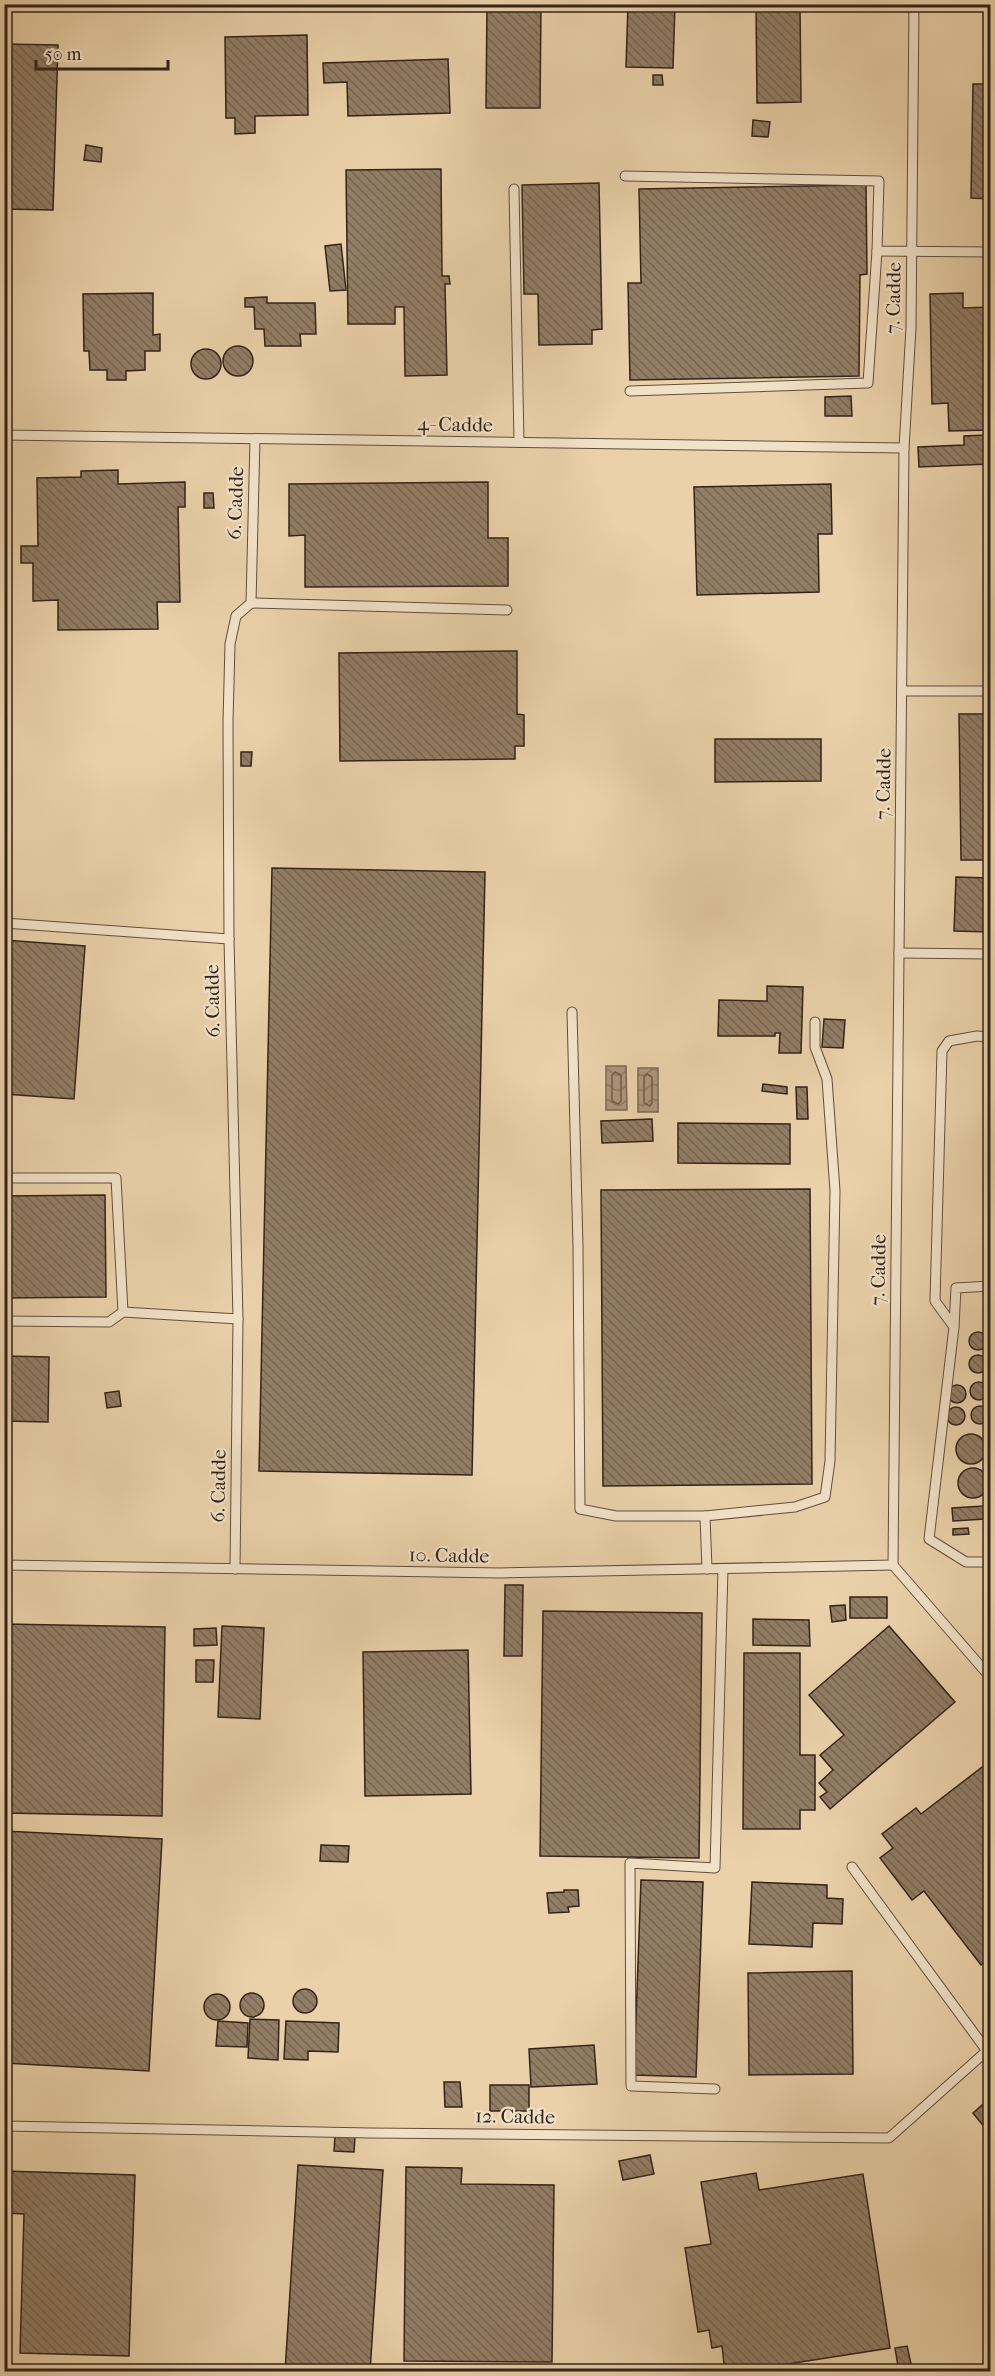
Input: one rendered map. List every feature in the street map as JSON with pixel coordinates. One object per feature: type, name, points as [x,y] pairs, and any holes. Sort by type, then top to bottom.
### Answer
[{"type":"lane","name":"7. Cadde","points":[[893,1565],[904,448],[911,328],[914,4]]},
{"type":"lane","points":[[625,176],[879,181],[877,251],[868,383],[630,391]]},
{"type":"lane","points":[[514,189],[519,442]]},
{"type":"lane","points":[[877,251],[990,252]]},
{"type":"lane","name":"4- Cadde","points":[[4,435],[904,448]]},
{"type":"lane","name":"6. Cadde","points":[[235,1569],[238,1319],[229,939],[230,644],[236,616],[251,603],[255,439]]},
{"type":"lane","points":[[251,603],[507,610]]},
{"type":"lane","points":[[902,691],[990,691]]},
{"type":"lane","points":[[4,923],[229,939]]},
{"type":"lane","points":[[899,953],[990,954]]},
{"type":"lane","points":[[572,1012],[578,1247],[580,1509],[616,1516],[705,1516],[795,1507],[825,1497],[830,1461],[835,1191],[827,1079],[814,1047],[815,1022]]},
{"type":"lane","points":[[954,1327],[935,1301],[942,1051],[949,1041],[990,1036]]},
{"type":"lane","points":[[4,1178],[116,1178],[123,1312]]},
{"type":"lane","points":[[990,1286],[956,1288],[954,1327],[929,1539],[966,1562],[990,1562]]},
{"type":"lane","points":[[4,1321],[110,1322],[123,1312],[238,1319]]},
{"type":"lane","points":[[705,1516],[707,1569]]},
{"type":"lane","name":"10. Cadde","points":[[4,1565],[500,1574],[893,1565]]},
{"type":"lane","points":[[893,1565],[990,1677]]},
{"type":"lane","points":[[715,2089],[631,2086],[630,1863],[715,1868],[723,1569]]},
{"type":"lane","points":[[852,1867],[989,2049]]},
{"type":"lane","name":"12. Cadde","points":[[4,2126],[369,2133],[889,2138],[989,2049]]},
{"type":"water","points":[[606,1066],[626,1066],[627,1110],[606,1110]]},
{"type":"water","points":[[638,1068],[658,1068],[658,1112],[638,1112]]},
{"type":"building","points":[[487,4],[541,4],[540,108],[486,108]]},
{"type":"building","points":[[628,4],[675,4],[673,68],[626,67]]},
{"type":"building","points":[[756,4],[800,4],[801,102],[757,103]]},
{"type":"building","points":[[307,35],[308,115],[255,116],[255,133],[235,134],[235,118],[226,118],[225,37]]},
{"type":"building","points":[[4,44],[58,45],[53,210],[4,209]]},
{"type":"building","points":[[448,59],[450,113],[348,116],[347,82],[324,83],[323,63]]},
{"type":"building","points":[[653,75],[662,75],[663,85],[653,85]]},
{"type":"building","points":[[973,84],[990,84],[990,199],[971,198]]},
{"type":"building","points":[[753,120],[770,122],[768,137],[752,136]]},
{"type":"building","points":[[86,145],[102,148],[101,162],[84,160]]},
{"type":"building","points":[[441,169],[442,276],[449,276],[450,284],[445,284],[447,375],[405,376],[404,307],[395,307],[395,324],[348,324],[346,170]]},
{"type":"building","points":[[599,183],[602,329],[592,330],[592,344],[539,345],[538,294],[524,294],[522,185]]},
{"type":"building","points":[[866,185],[867,274],[860,275],[859,376],[630,380],[628,283],[641,283],[639,189]]},
{"type":"building","points":[[341,244],[346,290],[330,291],[325,246]]},
{"type":"building","points":[[153,293],[153,335],[160,334],[160,351],[145,351],[145,370],[126,371],[126,380],[107,380],[107,370],[90,370],[89,351],[84,351],[83,294]]},
{"type":"building","points":[[963,293],[963,308],[990,307],[990,430],[949,431],[948,403],[932,404],[930,294]]},
{"type":"building","points":[[267,297],[267,303],[315,303],[316,334],[300,334],[301,346],[265,346],[264,329],[255,329],[254,307],[245,307],[245,298]]},
{"type":"building","points":[[238,346],[248,351],[253,361],[248,371],[238,376],[228,371],[223,361],[228,351]]},
{"type":"building","points":[[206,349],[212,350],[220,358],[220,370],[212,378],[206,379],[200,378],[192,370],[191,364],[192,358],[200,350]]},
{"type":"building","points":[[851,396],[852,416],[825,416],[825,397]]},
{"type":"building","points":[[987,435],[989,464],[919,467],[918,447],[964,445],[964,436]]},
{"type":"building","points":[[118,470],[118,484],[185,482],[185,507],[178,507],[180,602],[157,602],[158,629],[58,630],[58,600],[33,601],[33,563],[21,563],[21,546],[38,546],[37,478],[81,477],[81,471]]},
{"type":"building","points":[[488,482],[488,538],[508,538],[508,586],[305,587],[305,535],[289,536],[289,484]]},
{"type":"building","points":[[831,484],[832,534],[818,534],[819,592],[697,595],[694,487]]},
{"type":"building","points":[[204,493],[213,493],[214,508],[204,508]]},
{"type":"building","points":[[517,651],[517,714],[524,715],[524,746],[515,746],[515,759],[340,761],[339,653]]},
{"type":"building","points":[[959,714],[990,714],[990,860],[961,860]]},
{"type":"building","points":[[715,739],[821,739],[821,781],[715,782]]},
{"type":"building","points":[[241,752],[252,752],[251,766],[241,766]]},
{"type":"building","points":[[272,868],[485,872],[472,1475],[259,1471]]},
{"type":"building","points":[[956,877],[990,878],[990,932],[954,931]]},
{"type":"building","points":[[4,940],[85,946],[74,1099],[4,1094]]},
{"type":"building","points":[[767,986],[803,987],[801,1053],[779,1053],[780,1033],[775,1033],[775,1036],[718,1036],[719,1000],[767,1001]]},
{"type":"building","points":[[824,1019],[845,1020],[843,1048],[822,1047]]},
{"type":"building","points":[[763,1084],[787,1087],[787,1094],[762,1091]]},
{"type":"building","points":[[796,1087],[807,1087],[808,1119],[797,1119]]},
{"type":"building","points":[[652,1119],[653,1141],[602,1143],[601,1121]]},
{"type":"building","points":[[678,1123],[790,1124],[790,1164],[678,1163]]},
{"type":"building","points":[[810,1189],[812,1484],[603,1486],[601,1190]]},
{"type":"building","points":[[105,1195],[106,1297],[4,1298],[4,1196]]},
{"type":"building","points":[[978,1332],[984,1335],[987,1341],[984,1347],[978,1350],[972,1347],[969,1341],[972,1335]]},
{"type":"building","points":[[989,1340],[990,1340],[990,1521]]},
{"type":"building","points":[[978,1355],[984,1358],[987,1364],[984,1370],[978,1373],[972,1370],[969,1364],[972,1358]]},
{"type":"building","points":[[4,1356],[49,1357],[48,1422],[4,1421]]},
{"type":"building","points":[[979,1382],[985,1385],[988,1391],[985,1397],[979,1400],[973,1397],[970,1391],[973,1385]]},
{"type":"building","points":[[957,1385],[963,1388],[966,1394],[963,1400],[957,1403],[951,1400],[948,1394],[951,1388]]},
{"type":"building","points":[[119,1391],[121,1406],[107,1408],[105,1393]]},
{"type":"building","points":[[980,1406],[986,1409],[989,1415],[986,1421],[980,1424],[974,1421],[971,1415],[974,1409]]},
{"type":"building","points":[[956,1407],[962,1410],[965,1416],[962,1422],[956,1425],[950,1422],[947,1416],[950,1410]]},
{"type":"building","points":[[971,1434],[982,1438],[986,1449],[982,1460],[971,1464],[960,1460],[956,1449],[960,1438]]},
{"type":"building","points":[[973,1468],[984,1472],[988,1483],[984,1494],[973,1498],[962,1494],[958,1483],[962,1472]]},
{"type":"building","points":[[984,1506],[985,1519],[953,1521],[952,1508]]},
{"type":"building","points":[[968,1528],[969,1534],[953,1535],[953,1529]]},
{"type":"building","points":[[505,1585],[523,1585],[522,1656],[504,1656]]},
{"type":"building","points":[[850,1597],[887,1597],[887,1618],[850,1618]]},
{"type":"building","points":[[845,1605],[846,1620],[832,1622],[830,1606]]},
{"type":"building","points":[[543,1611],[702,1613],[699,1858],[540,1856]]},
{"type":"building","points":[[753,1619],[809,1620],[810,1646],[753,1645]]},
{"type":"building","points":[[4,1624],[165,1627],[162,1816],[4,1813]]},
{"type":"building","points":[[222,1626],[264,1628],[260,1719],[218,1717]]},
{"type":"building","points":[[889,1626],[955,1702],[830,1809],[820,1797],[827,1792],[819,1783],[833,1770],[820,1755],[844,1735],[809,1695]]},
{"type":"building","points":[[216,1628],[217,1645],[194,1646],[194,1629]]},
{"type":"building","points":[[468,1650],[471,1794],[365,1796],[363,1652]]},
{"type":"building","points":[[744,1653],[800,1653],[800,1755],[815,1755],[815,1810],[800,1810],[800,1829],[743,1829]]},
{"type":"building","points":[[196,1660],[214,1660],[213,1682],[196,1682]]},
{"type":"building","points":[[990,1761],[990,1957],[981,1965],[924,1891],[912,1900],[880,1858],[893,1848],[882,1834],[916,1808],[921,1814]]},
{"type":"building","points":[[4,1831],[162,1839],[149,2071],[4,2063]]},
{"type":"building","points":[[321,1845],[349,1846],[348,1862],[320,1861]]},
{"type":"building","points":[[641,1880],[703,1882],[696,2077],[634,2075]]},
{"type":"building","points":[[752,1882],[827,1885],[827,1898],[843,1899],[842,1924],[813,1923],[812,1947],[749,1944]]},
{"type":"building","points":[[564,1890],[578,1890],[579,1906],[568,1907],[569,1912],[549,1913],[547,1893],[564,1892]]},
{"type":"building","points":[[852,1971],[853,2074],[749,2075],[748,1973]]},
{"type":"building","points":[[305,1989],[310,1990],[316,1996],[316,2006],[310,2012],[305,2013],[300,2012],[294,2006],[293,2001],[294,1996],[300,1990]]},
{"type":"building","points":[[252,1993],[257,1994],[263,2000],[263,2010],[257,2016],[252,2017],[247,2016],[241,2010],[240,2005],[241,2000],[247,1994]]},
{"type":"building","points":[[217,1994],[226,1998],[230,2007],[226,2016],[217,2020],[208,2016],[204,2007],[208,1998]]},
{"type":"building","points":[[250,2019],[279,2020],[278,2060],[248,2058]]},
{"type":"building","points":[[218,2021],[248,2023],[247,2047],[216,2046]]},
{"type":"building","points":[[286,2021],[339,2023],[338,2052],[308,2051],[308,2060],[284,2059]]},
{"type":"building","points":[[594,2045],[597,2084],[531,2087],[529,2049]]},
{"type":"building","points":[[444,2082],[460,2082],[462,2107],[445,2107]]},
{"type":"building","points":[[490,2085],[529,2085],[529,2111],[490,2111]]},
{"type":"building","points":[[990,2098],[990,2134],[973,2113]]},
{"type":"building","points":[[335,2136],[355,2137],[354,2152],[334,2151]]},
{"type":"building","points":[[650,2155],[654,2174],[623,2180],[619,2161]]},
{"type":"building","points":[[298,2165],[383,2170],[370,2372],[285,2372]]},
{"type":"building","points":[[406,2167],[462,2168],[461,2184],[554,2185],[552,2362],[404,2361]]},
{"type":"building","points":[[4,2171],[135,2175],[129,2356],[20,2353],[24,2214],[4,2213]]},
{"type":"building","points":[[756,2173],[759,2190],[863,2174],[890,2348],[725,2372],[722,2346],[712,2348],[709,2330],[698,2332],[685,2248],[711,2244],[701,2182]]},
{"type":"building","points":[[907,2346],[911,2364],[898,2366],[895,2348]]}]
